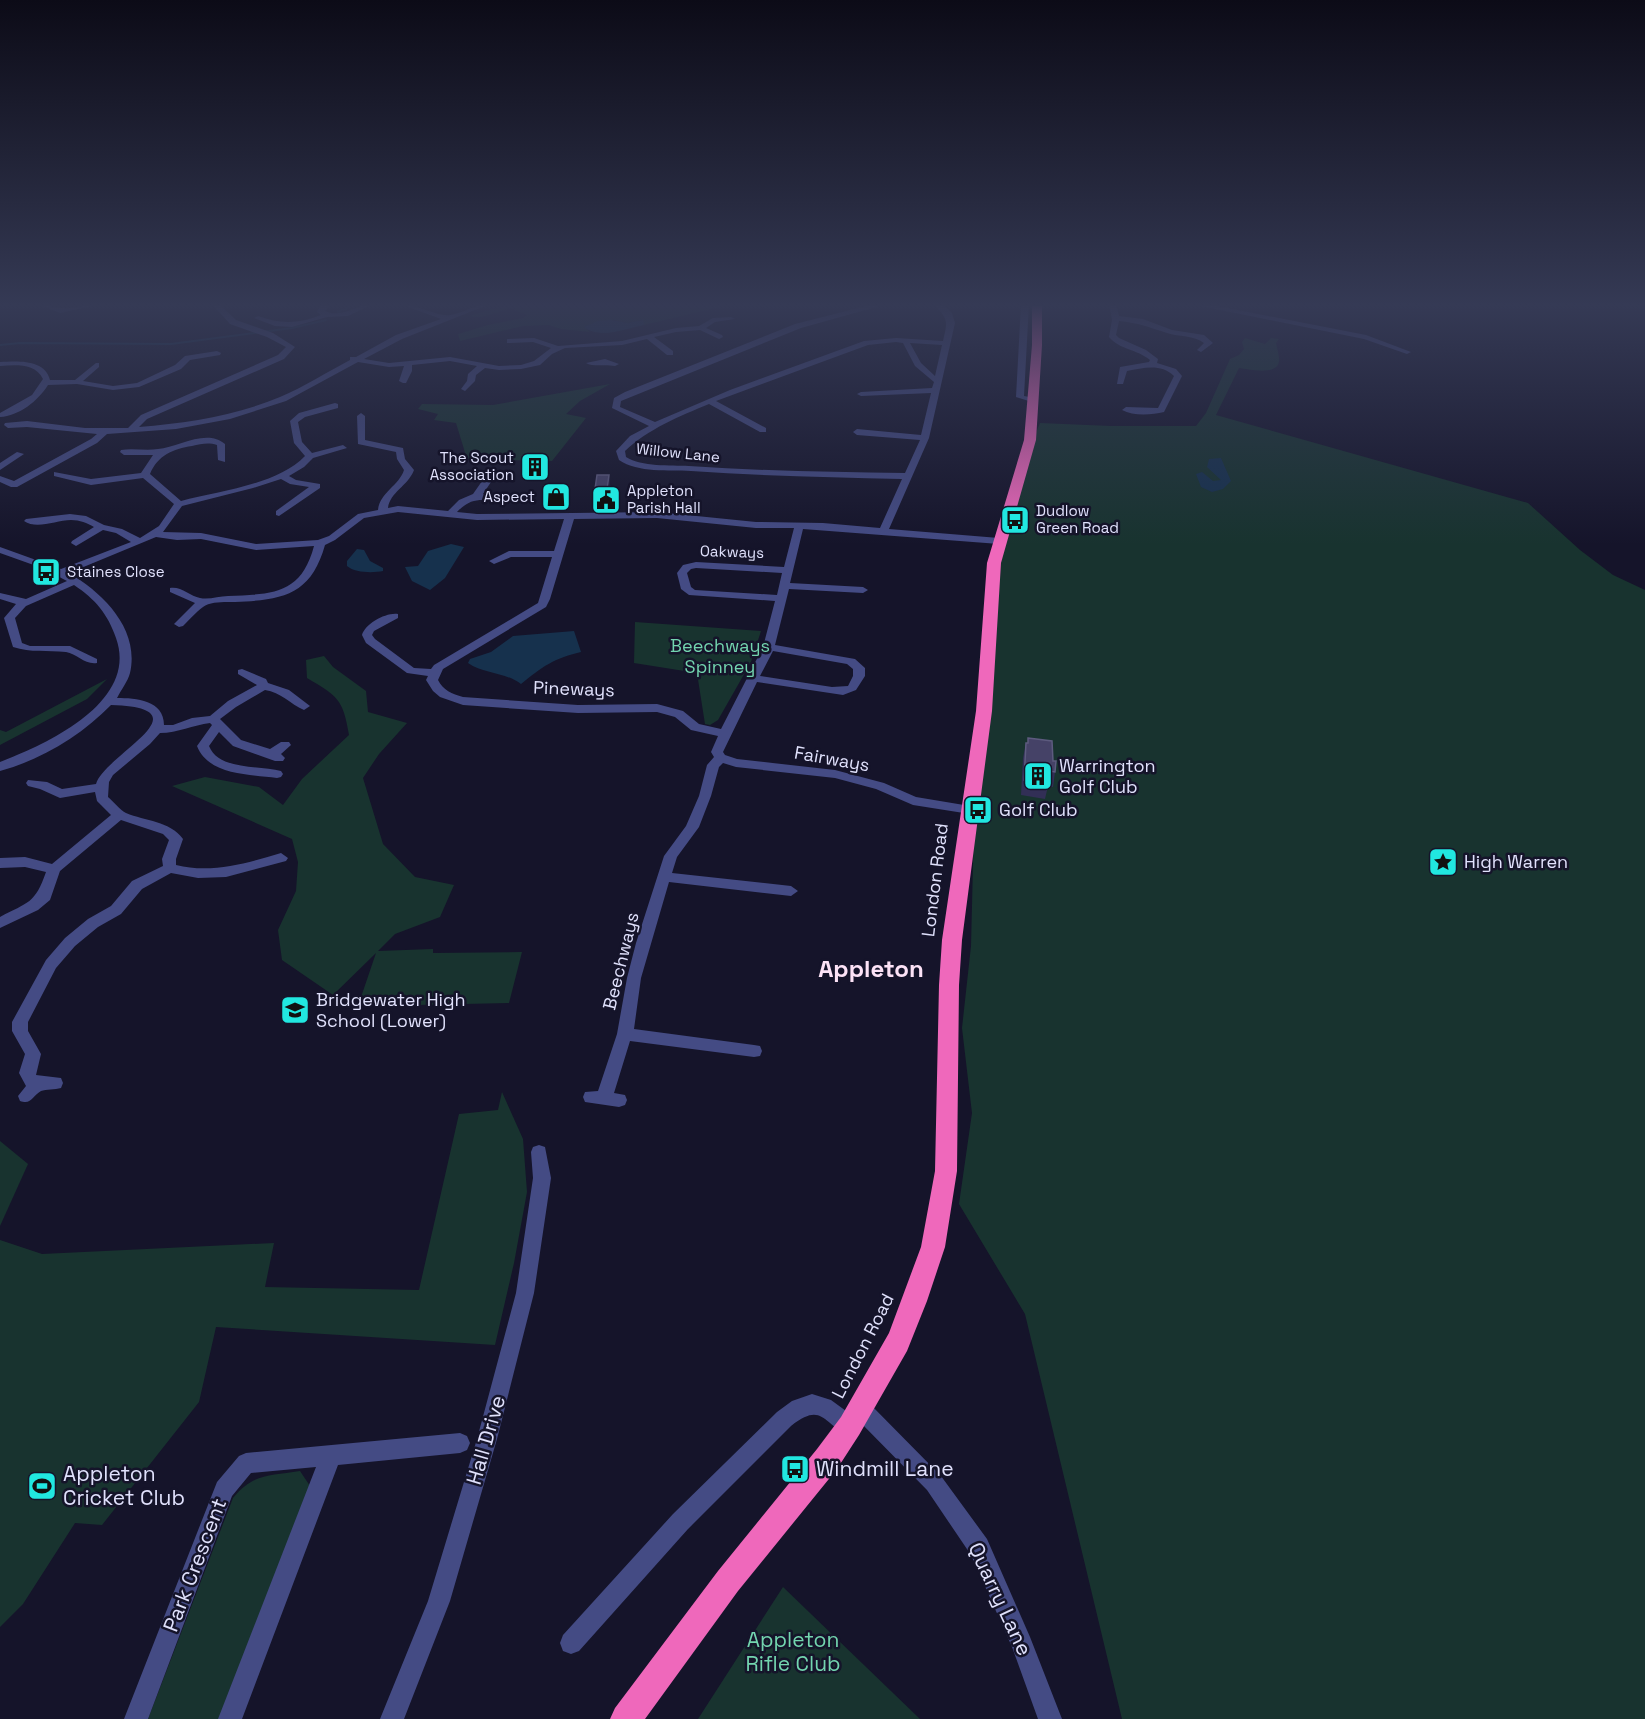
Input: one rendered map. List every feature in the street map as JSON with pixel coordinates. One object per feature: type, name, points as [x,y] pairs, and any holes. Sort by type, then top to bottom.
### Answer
[{"type":"highway","name":"London Road","points":[[626,1719],[728,1581],[827,1459],[856,1418],[882,1373],[904,1327],[925,1273],[939,1221],[946,1163],[952,940],[984,711],[991,594],[999,542],[1028,452],[1033,384]]},
{"type":"street","points":[[1,416],[22,406],[46,384]]},
{"type":"street","points":[[94,384],[113,388],[141,384]]},
{"type":"street","points":[[129,431],[140,420],[217,384]]},
{"type":"street","points":[[3,426],[37,424],[105,432],[201,422],[252,410],[296,393],[311,384]]},
{"type":"street","points":[[465,389],[469,384]]},
{"type":"street","points":[[652,384],[617,400],[616,408],[632,417],[655,425]]},
{"type":"street","name":"Willow Lane","points":[[756,384],[655,425],[623,446],[620,452],[622,458],[650,466],[757,473],[907,476]]},
{"type":"street","points":[[1021,384],[1020,397],[1032,400]]},
{"type":"street","points":[[1124,410],[1155,412],[1164,406],[1174,384]]},
{"type":"street","points":[[861,394],[938,385],[925,438],[884,530]]},
{"type":"street","points":[[710,401],[763,430]]},
{"type":"street","points":[[174,403],[186,409]]},
{"type":"street","points":[[3,426],[17,420],[22,406]]},
{"type":"street","points":[[310,456],[298,443],[294,421],[302,415],[335,406]]},
{"type":"street","points":[[1,416],[18,417],[37,424]]},
{"type":"street","points":[[361,416],[361,442],[403,448],[401,459],[409,470],[408,475],[385,498],[383,510]]},
{"type":"street","points":[[0,494],[94,441],[105,432]]},
{"type":"street","points":[[857,432],[925,438]]},
{"type":"street","points":[[124,452],[160,452],[176,445],[212,440],[221,444],[222,460]]},
{"type":"street","points":[[61,573],[155,534],[179,504],[282,475],[297,469],[310,456],[343,448]]},
{"type":"street","points":[[145,475],[160,452]]},
{"type":"street","points":[[0,467],[21,454]]},
{"type":"street","points":[[57,474],[91,482],[145,475],[179,504]]},
{"type":"street","points":[[279,513],[319,485],[293,482],[282,475]]},
{"type":"street","points":[[477,496],[490,476]]},
{"type":"street","points":[[0,479],[14,485]]},
{"type":"street","points":[[450,515],[459,502],[477,496],[504,498]]},
{"type":"street","points":[[155,534],[177,537],[201,536],[266,548],[320,543],[332,538],[351,521],[383,510],[414,509],[450,515],[499,517],[657,515],[756,525],[824,525],[999,542]]},
{"type":"street","points":[[394,616],[369,629],[367,635],[370,641],[411,671],[433,674],[447,661],[542,605],[570,515]]},
{"type":"street","points":[[29,521],[39,522],[70,517],[86,519],[100,527],[119,531],[140,542]]},
{"type":"street","name":"Beechways","points":[[754,1051],[625,1034],[634,978],[671,856],[692,827],[705,796],[713,765],[721,758],[717,752],[769,647],[799,526]]},
{"type":"street","points":[[76,543],[100,527]]},
{"type":"street","points":[[185,583],[170,588],[202,602],[221,599],[259,599],[278,595],[305,580],[314,567],[320,543]]},
{"type":"street","points":[[0,550],[61,573],[90,591],[113,616],[126,645],[124,674],[108,701],[80,727],[46,748],[0,766]]},
{"type":"street","points":[[494,561],[509,554],[559,554]]},
{"type":"street","name":"Oakways","points":[[782,592],[693,593],[685,587],[682,573],[687,567],[696,564],[787,570]]},
{"type":"street","points":[[75,581],[40,598],[23,603],[4,619],[17,645],[22,648],[70,649],[80,652],[93,661]]},
{"type":"street","points":[[782,592],[863,590]]},
{"type":"street","points":[[0,596],[23,603]]},
{"type":"street","points":[[178,625],[202,602]]},
{"type":"street","points":[[754,678],[838,692],[852,688],[859,676],[859,668],[851,661],[769,647]]},
{"type":"street","points":[[244,669],[262,681],[263,686]]},
{"type":"street","name":"Pineways","points":[[433,674],[434,686],[446,696],[463,701],[578,709],[657,708],[678,714],[695,727],[725,734]]},
{"type":"street","points":[[277,774],[223,765],[207,757],[203,746],[216,721],[232,704],[263,686],[279,688],[307,709],[317,700]]},
{"type":"street","points":[[108,701],[147,706],[158,716],[157,729],[146,742],[116,764],[103,780],[102,798],[119,815],[174,834],[176,839],[169,859],[170,868]]},
{"type":"street","points":[[157,729],[174,729],[196,721],[216,721],[237,743],[275,756],[285,745]]},
{"type":"street","name":"Fairways","points":[[721,758],[736,763],[835,774],[880,786],[913,801],[970,810]]},
{"type":"street","points":[[32,783],[43,785],[60,794],[102,787]]},
{"type":"street","points":[[0,923],[51,898],[54,869],[119,815]]},
{"type":"street","points":[[26,1096],[46,1084],[30,1080],[27,1073],[33,1054],[20,1031],[20,1022],[51,964],[82,931],[116,910],[137,885],[170,868],[199,875],[240,869],[281,858]]},
{"type":"street","points":[[0,863],[25,862],[54,869]]},
{"type":"street","points":[[665,877],[791,891]]},
{"type":"street","points":[[604,1098],[625,1034]]},
{"type":"street","name":"Hall Drive","points":[[392,1719],[439,1601],[490,1428],[525,1293],[542,1178],[539,1152]]},
{"type":"street","name":"London Road","points":[[572,1643],[623,1582],[697,1502],[780,1423],[806,1405],[815,1405],[856,1418]]},
{"type":"street","name":"Quarry Lane","points":[[856,1418],[934,1483],[979,1547],[1022,1645],[1050,1719]]},
{"type":"street","name":"Park Crescent","points":[[136,1719],[224,1489],[246,1463],[460,1443]]},
{"type":"street","points":[[230,1719],[332,1456]]},
{"type":"green space","points":[[610,384],[580,401],[566,414],[586,418],[552,461],[467,459],[456,423],[434,420],[438,414],[418,409],[422,404],[493,405]]},
{"type":"green space","name":"Warrington Golf Club","points":[[1219,384],[1231,384],[1216,415],[1528,503],[1580,550],[1613,575],[1645,590],[1645,1719],[1122,1719],[1025,1314],[959,1204],[972,1113],[962,1028],[971,946],[975,783],[990,605],[1025,459],[1040,423],[1196,426],[1206,413]]},
{"type":"green space","name":"Beechways Spinney","points":[[635,622],[761,631],[751,662],[718,720],[710,725],[705,724],[697,673],[634,663]]},
{"type":"green space","points":[[324,656],[333,667],[366,691],[368,712],[407,723],[379,754],[363,778],[383,844],[415,877],[454,885],[440,917],[395,934],[378,951],[433,949],[433,953],[522,952],[509,1003],[417,1005],[418,1001],[359,1003],[376,953],[333,995],[282,960],[278,930],[296,891],[298,862],[292,839],[172,786],[205,777],[259,787],[283,805],[302,779],[349,735],[344,713],[337,699],[307,678],[306,660]]},
{"type":"green space","points":[[107,679],[87,699],[0,745],[0,730],[6,732]]},
{"type":"green space","points":[[502,1092],[523,1139],[527,1192],[514,1263],[495,1345],[216,1327],[199,1402],[102,1525],[75,1523],[23,1604],[0,1627],[0,1240],[42,1254],[274,1243],[265,1287],[419,1290],[459,1114],[498,1110]]},
{"type":"green space","points":[[0,1141],[28,1164],[0,1226]]},
{"type":"green space","points":[[300,1471],[312,1489],[230,1719],[148,1719],[233,1498],[255,1480]]},
{"type":"green space","name":"Appleton Rifle Club","points":[[783,1587],[920,1719],[698,1719]]},
{"type":"water","points":[[1221,458],[1231,481],[1223,489],[1212,492],[1201,487],[1196,474],[1202,472],[1213,481],[1221,480],[1207,467],[1209,459]]},
{"type":"water","points":[[451,544],[464,547],[445,578],[430,590],[412,581],[405,567],[418,566],[428,551]]},
{"type":"water","points":[[357,549],[364,550],[370,561],[383,568],[383,571],[359,571],[347,566],[347,561]]},
{"type":"water","points":[[574,631],[581,652],[549,664],[521,684],[468,663],[470,659],[491,652],[513,636]]},
{"type":"building","points":[[597,475],[609,475],[607,489],[595,489]]},
{"type":"building","points":[[1028,738],[1052,741],[1053,761],[1056,761],[1055,772],[1049,771],[1048,784],[1024,780]]},
{"type":"place","name":"The Scout Association","points":[[535,467]]},
{"type":"place","name":"Aspect","points":[[556,497]]},
{"type":"place","name":"Appleton Parish Hall","points":[[606,500]]},
{"type":"place","name":"Dudlow Green Road","points":[[1015,520]]},
{"type":"place","name":"Staines Close","points":[[46,572]]},
{"type":"place","name":"Warrington Golf Club","points":[[1038,776]]},
{"type":"place","name":"Golf Club","points":[[978,810]]},
{"type":"place","name":"High Warren","points":[[1443,862]]},
{"type":"place","name":"Bridgewater High School (Lower)","points":[[295,1010]]},
{"type":"place","name":"Windmill Lane","points":[[795,1469]]},
{"type":"place","name":"Appleton Cricket Club","points":[[42,1486]]},
{"type":"district","name":"Appleton","points":[[871,969]]}]
